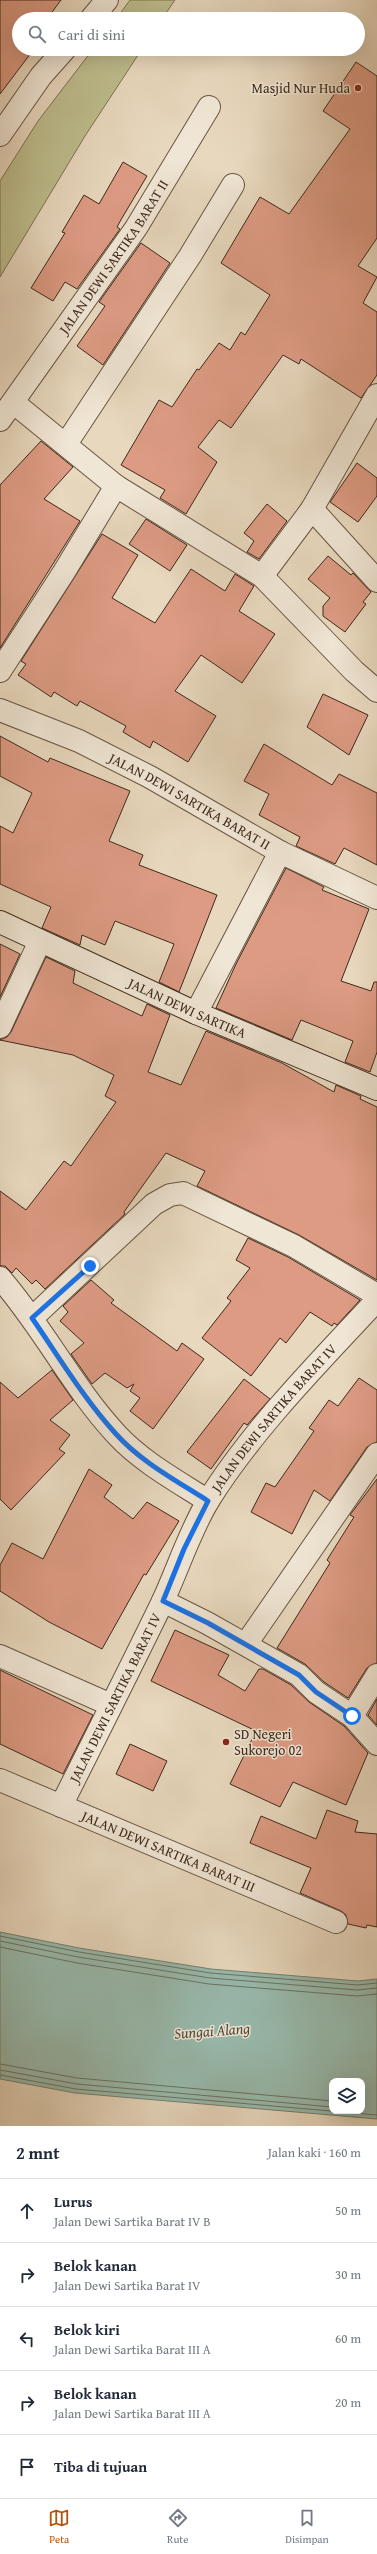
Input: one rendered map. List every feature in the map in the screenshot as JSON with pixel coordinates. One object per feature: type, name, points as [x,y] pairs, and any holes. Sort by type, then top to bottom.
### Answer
[{"type":"street","points":[[97,12],[107,0]]},
{"type":"street","points":[[0,135],[41,76],[59,56]]},
{"type":"street","name":"JALAN DEWI SARTIKA BARAT II","points":[[0,420],[14,403],[136,228],[209,107]]},
{"type":"street","points":[[66,444],[190,256],[233,185]]},
{"type":"street","points":[[262,576],[312,509],[377,395]]},
{"type":"street","points":[[14,403],[116,486],[262,576],[354,671],[377,691]]},
{"type":"street","points":[[0,671],[64,572],[116,486]]},
{"type":"street","points":[[312,509],[377,581]]},
{"type":"street","name":"JALAN DEWI SARTIKA BARAT II","points":[[0,710],[79,741],[150,777],[280,852],[377,898]]},
{"type":"street","points":[[196,1013],[280,852]]},
{"type":"street","name":"JALAN DEWI SARTIKA","points":[[0,922],[196,1013],[377,1089]]},
{"type":"street","points":[[0,1027],[40,941]]},
{"type":"street","points":[[32,1318],[154,1204],[170,1195],[183,1193],[294,1246],[377,1295]]},
{"type":"street","points":[[0,1278],[32,1318],[84,1395],[117,1436],[158,1469],[208,1501]]},
{"type":"street","name":"JALAN DEWI SARTIKA BARAT IV","points":[[61,1806],[163,1601],[184,1549],[208,1501],[238,1458],[303,1380],[377,1300]]},
{"type":"street","points":[[246,1644],[377,1454]]},
{"type":"street","points":[[163,1601],[246,1644],[299,1675],[316,1692],[352,1716],[377,1744]]},
{"type":"street","points":[[0,1656],[111,1704]]},
{"type":"street","points":[[352,1716],[377,1675]]},
{"type":"street","name":"JALAN DEWI SARTIKA BARAT III","points":[[0,1780],[336,1922]]},
{"type":"shaded area","points":[[130,0],[175,0],[167,12],[121,12]]},
{"type":"shaded area","points":[[88,56],[137,56],[85,136],[0,277],[0,181],[38,121]]},
{"type":"water","name":"Sungai Alang","points":[[0,1932],[79,1948],[211,1969],[358,1981],[377,1979],[377,2119],[75,2093],[0,2079]]},
{"type":"building","points":[[0,0],[61,0],[52,12],[12,12],[12,56],[29,56],[0,94]]},
{"type":"building","points":[[356,62],[377,76],[377,238],[358,266],[377,277],[363,303],[377,312],[377,375],[361,398],[301,359],[299,364],[283,355],[231,428],[219,420],[198,447],[217,462],[186,514],[160,498],[165,490],[121,465],[159,400],[172,407],[197,369],[199,370],[219,343],[230,350],[241,332],[245,335],[270,295],[221,263],[260,197],[289,214],[350,129],[323,111]]},
{"type":"building","points":[[123,162],[147,176],[117,227],[120,229],[77,289],[65,282],[53,301],[31,288],[65,233],[62,232],[84,195],[99,204]]},
{"type":"building","points":[[141,243],[170,263],[103,365],[77,346],[105,306],[99,302]]},
{"type":"building","points":[[41,441],[73,467],[44,499],[80,521],[0,648],[0,485]]},
{"type":"building","points":[[357,463],[377,478],[377,496],[358,522],[330,502]]},
{"type":"building","points":[[267,504],[287,521],[259,559],[247,552],[254,541],[244,533]]},
{"type":"building","points":[[146,519],[187,545],[170,571],[129,544]]},
{"type":"building","points":[[102,534],[138,555],[112,598],[155,623],[191,569],[225,591],[235,574],[254,586],[239,611],[275,634],[242,683],[201,655],[175,691],[216,716],[188,762],[153,741],[150,748],[123,732],[126,726],[80,701],[77,706],[54,692],[51,697],[18,675],[26,664],[21,661]]},
{"type":"building","points":[[328,556],[351,575],[353,573],[371,592],[363,602],[366,604],[345,632],[323,616],[323,606],[330,598],[308,579]]},
{"type":"building","points":[[323,694],[368,715],[349,755],[307,727]]},
{"type":"building","points":[[0,736],[48,762],[50,758],[130,791],[109,841],[143,855],[139,865],[217,895],[179,992],[159,982],[174,944],[115,921],[105,945],[82,935],[80,945],[42,928],[51,907],[0,884],[0,826],[13,833],[32,793],[0,776]]},
{"type":"building","points":[[264,744],[332,785],[339,774],[377,793],[377,865],[344,848],[335,864],[296,846],[300,837],[259,815],[269,794],[244,781]]},
{"type":"building","points":[[286,868],[324,887],[322,890],[369,909],[341,981],[371,991],[374,982],[377,982],[377,1052],[370,1072],[345,1062],[353,1041],[301,1020],[292,1040],[216,1008],[236,964]]},
{"type":"building","points":[[0,944],[20,954],[0,997]]},
{"type":"building","points":[[46,957],[75,971],[73,983],[142,1016],[147,1004],[170,1015],[148,1072],[181,1085],[206,1031],[282,1063],[334,1092],[336,1085],[361,1096],[360,1099],[377,1107],[377,1280],[299,1235],[197,1186],[205,1171],[166,1153],[124,1212],[125,1214],[45,1289],[36,1280],[32,1284],[16,1268],[12,1273],[5,1266],[0,1266],[0,1191],[26,1210],[64,1161],[71,1166],[116,1102],[105,1096],[114,1075],[73,1055],[0,1040],[7,1037],[11,1032]]},
{"type":"building","points":[[248,1238],[288,1257],[360,1300],[337,1325],[334,1323],[332,1326],[310,1312],[286,1343],[280,1338],[251,1376],[202,1338],[231,1301],[227,1298],[250,1268],[236,1260]]},
{"type":"building","points":[[91,1280],[114,1300],[111,1303],[177,1351],[182,1343],[204,1359],[153,1429],[130,1411],[140,1398],[130,1391],[134,1384],[127,1388],[105,1373],[92,1384],[71,1354],[84,1343],[60,1321],[68,1312],[63,1306]]},
{"type":"building","points":[[52,1370],[73,1400],[50,1420],[70,1435],[59,1449],[65,1453],[11,1510],[0,1499],[0,1382],[18,1398]]},
{"type":"building","points":[[359,1378],[377,1390],[377,1442],[367,1447],[330,1501],[314,1490],[292,1534],[251,1512],[266,1483],[275,1487],[314,1431],[309,1428],[329,1400],[338,1406]]},
{"type":"building","points":[[244,1379],[270,1399],[247,1425],[244,1423],[211,1469],[187,1452]]},
{"type":"building","points":[[89,1469],[112,1485],[104,1497],[133,1519],[147,1502],[179,1521],[146,1575],[144,1574],[102,1649],[49,1622],[0,1591],[0,1565],[12,1543],[43,1559]]},
{"type":"building","points":[[377,1479],[377,1663],[367,1668],[348,1698],[324,1682],[305,1664],[277,1648],[330,1563],[327,1560],[354,1517],[350,1515]]},
{"type":"building","points":[[175,1630],[229,1655],[218,1675],[245,1691],[259,1669],[263,1669],[291,1685],[309,1702],[344,1726],[368,1753],[346,1805],[293,1782],[280,1807],[230,1784],[256,1731],[151,1681]]},
{"type":"building","points":[[0,1670],[93,1715],[63,1774],[0,1744]]},
{"type":"building","points":[[377,1699],[377,1725],[368,1715]]},
{"type":"building","points":[[130,1744],[167,1761],[153,1791],[116,1774]]},
{"type":"building","points":[[327,1810],[358,1821],[355,1832],[377,1834],[377,1927],[367,1925],[366,1928],[348,1924],[346,1915],[341,1911],[300,1893],[311,1868],[250,1843],[261,1816],[316,1839]]},
{"type":"place","name":"Masjid Nur Huda","points":[[358,88]]},
{"type":"place","name":"SD Negeri Sukorejo 02","points":[[226,1742]]},
{"type":"route","points":[[90,1266],[32,1318],[84,1395],[117,1436],[158,1469],[208,1501],[184,1549],[163,1601],[208,1623],[299,1675],[316,1692],[352,1716]]}]
